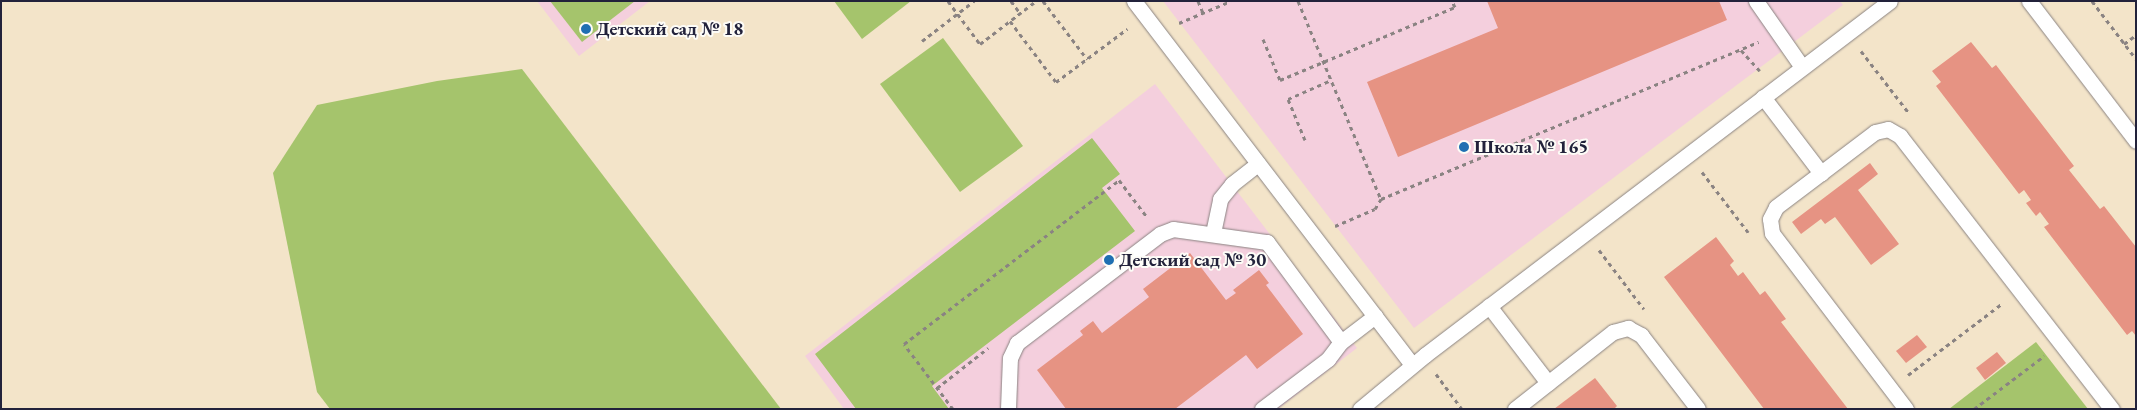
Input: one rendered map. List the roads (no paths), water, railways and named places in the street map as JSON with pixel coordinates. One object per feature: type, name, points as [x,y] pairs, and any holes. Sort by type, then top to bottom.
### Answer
[{"type":"lane","points":[[1134,1],[1412,365]]},
{"type":"lane","points":[[1756,1],[1802,68]]},
{"type":"lane","points":[[1360,409],[1412,365],[1890,1]]},
{"type":"lane","points":[[2029,1],[2136,141]]},
{"type":"lane","points":[[1768,93],[1821,173]]},
{"type":"lane","points":[[1906,409],[1772,233],[1770,220],[1776,207],[1874,132],[1888,129],[1900,136],[2021,289],[2112,409]]},
{"type":"lane","points":[[1213,232],[1220,199],[1232,184],[1258,164]]},
{"type":"lane","points":[[1008,409],[1012,350],[1017,343],[1160,234],[1174,229],[1213,232],[1267,242],[1341,342]]},
{"type":"lane","points":[[1489,306],[1548,383]]},
{"type":"lane","points":[[1262,409],[1328,359],[1341,342],[1375,316]]},
{"type":"lane","points":[[1515,409],[1613,332],[1628,328],[1641,336],[1698,409]]},
{"type":"place","name":"Детский сад № 18","points":[[586,29]]},
{"type":"place","name":"Школа № 165","points":[[1464,147]]},
{"type":"place","name":"Детский сад № 30","points":[[1109,260]]}]
